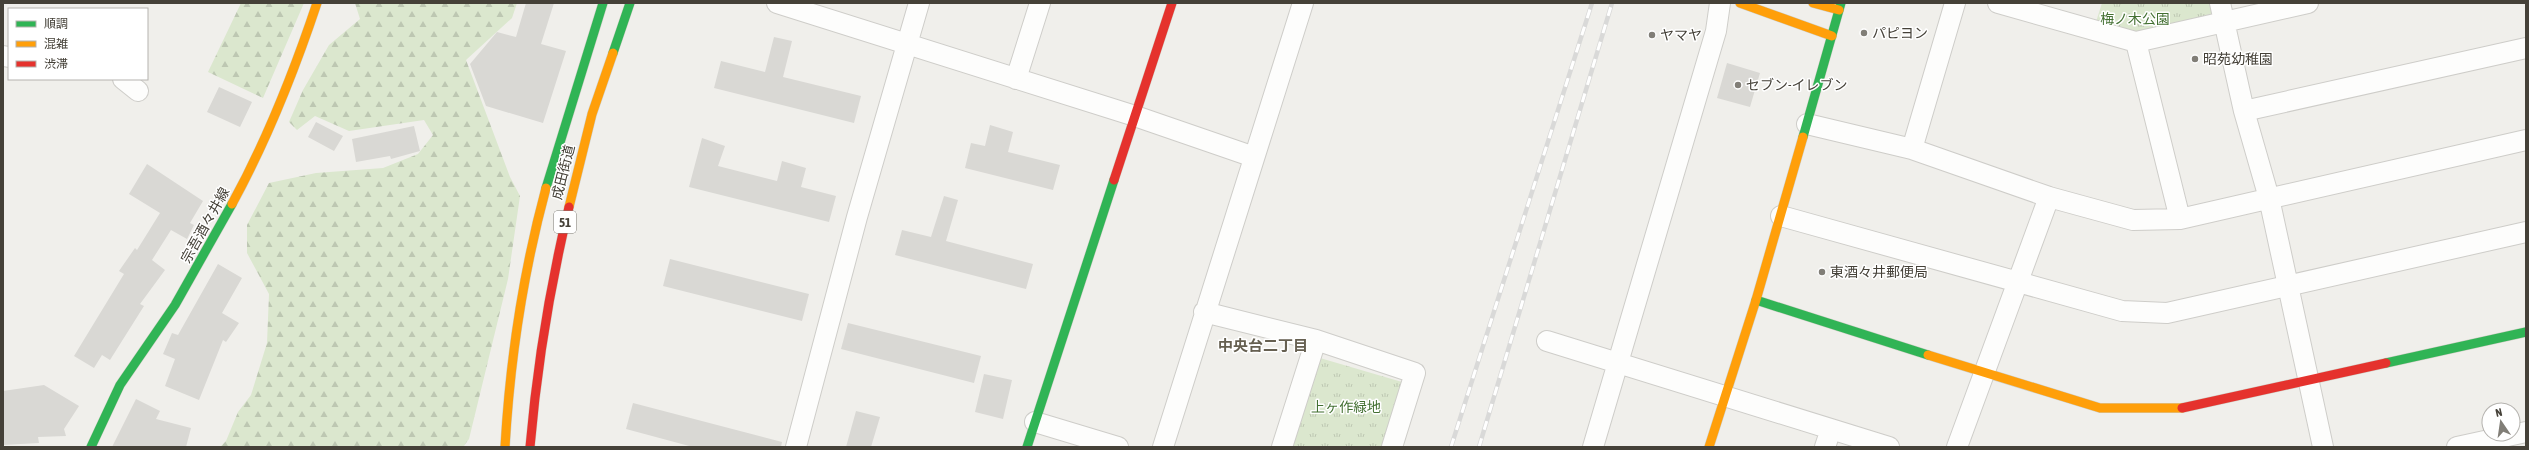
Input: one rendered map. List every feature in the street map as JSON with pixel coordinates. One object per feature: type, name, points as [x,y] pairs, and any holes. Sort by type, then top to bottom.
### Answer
[{"type":"main road","name":"宗吾酒々井線","points":[[91,447],[120,385],[175,305],[255,162],[295,68],[317,3]]},
{"type":"main road","name":"成田街道","points":[[505,447],[511,369],[527,270],[555,155],[603,3]]},
{"type":"main road","name":"成田街道","points":[[530,447],[536,379],[559,249],[592,114],[630,3]]},
{"type":"main road","points":[[1027,447],[1172,3]]},
{"type":"main road","points":[[1740,3],[1832,36]]},
{"type":"main road","points":[[1709,447],[1781,216],[1840,6],[1812,3]]},
{"type":"main road","points":[[1756,300],[1983,373],[2100,408],[2183,408],[2526,332]]},
{"type":"street","points":[[796,447],[857,217],[919,3]]},
{"type":"street","points":[[1016,79],[1040,3]]},
{"type":"street","points":[[1163,447],[1204,312],[1303,3]]},
{"type":"street","points":[[1593,447],[1716,31],[1720,3]]},
{"type":"street","points":[[1912,149],[1955,3]]},
{"type":"street","points":[[1998,3],[2136,42],[2222,12],[2308,3]]},
{"type":"street","points":[[789,5],[906,45],[1135,116],[1254,157]]},
{"type":"street","points":[[2222,12],[2244,110],[2269,198],[2323,447]]},
{"type":"street","points":[[2136,42],[2180,219]]},
{"type":"street","points":[[2244,110],[2526,48]]},
{"type":"street","points":[[1807,124],[1912,149],[2049,197],[2133,220],[2180,219],[2526,140]]},
{"type":"street","points":[[1957,447],[2049,197]]},
{"type":"street","points":[[1781,216],[2122,311],[2167,313],[2526,232]]},
{"type":"street","points":[[1204,312],[1316,340],[1415,373],[1392,447]]},
{"type":"street","points":[[1282,447],[1316,340]]},
{"type":"street","points":[[1547,341],[1618,361],[1724,396],[1828,438],[1889,447]]},
{"type":"street","points":[[1035,422],[1118,447]]},
{"type":"street","points":[[2457,447],[2526,432]]},
{"type":"green space","points":[[241,3],[304,3],[263,98],[208,72]]},
{"type":"green space","points":[[355,3],[517,3],[512,18],[466,60],[510,177],[520,196],[508,279],[469,439],[463,447],[220,447],[226,441],[238,412],[251,395],[267,343],[269,294],[247,253],[247,225],[269,183],[316,173],[383,168],[418,154],[433,135],[424,120],[349,131],[315,116],[297,130],[289,122],[303,90],[329,45],[360,19]]},
{"type":"green space","name":"梅ノ木公園","points":[[2102,3],[2213,3],[2216,17],[2136,36],[2095,25]]},
{"type":"green space","name":"上ヶ作緑地","points":[[1320,358],[1402,382],[1384,447],[1292,447]]},
{"type":"building","points":[[526,3],[554,3],[541,44],[566,51],[543,123],[486,106],[470,64],[497,32],[516,37]]},
{"type":"building","points":[[774,37],[792,41],[783,77],[861,96],[854,123],[714,88],[721,61],[765,72]]},
{"type":"building","name":"セブン-イレブン","points":[[1727,63],[1760,73],[1750,107],[1717,98]]},
{"type":"building","points":[[219,87],[252,102],[240,127],[207,112]]},
{"type":"building","points":[[316,122],[343,136],[334,151],[308,137]]},
{"type":"building","points":[[990,125],[1013,132],[1008,152],[1060,165],[1053,190],[965,168],[971,143],[985,146]]},
{"type":"building","points":[[414,126],[420,151],[391,159],[390,156],[356,162],[352,139]]},
{"type":"building","points":[[702,138],[725,146],[718,166],[777,181],[782,161],[806,168],[801,187],[836,196],[829,222],[689,187]]},
{"type":"building","points":[[147,164],[203,201],[190,223],[194,225],[187,239],[171,230],[152,260],[165,270],[140,304],[144,306],[110,360],[102,355],[94,368],[74,356],[124,274],[119,271],[135,248],[137,250],[160,213],[129,194]]},
{"type":"building","points":[[944,196],[958,200],[946,241],[1033,264],[1026,289],[895,255],[902,230],[931,237]]},
{"type":"building","points":[[670,259],[809,294],[802,321],[663,286]]},
{"type":"building","points":[[218,264],[242,278],[222,313],[239,323],[226,342],[223,340],[199,400],[165,386],[175,359],[163,354],[172,333],[178,335]]},
{"type":"building","points":[[848,323],[981,356],[974,383],[841,349]]},
{"type":"building","points":[[984,374],[1012,380],[1003,419],[975,412]]},
{"type":"building","points":[[44,385],[79,406],[64,429],[66,436],[38,437],[39,443],[3,445],[3,391]]},
{"type":"building","points":[[136,399],[160,411],[156,419],[191,428],[186,447],[112,447]]},
{"type":"building","points":[[633,403],[782,442],[781,447],[693,447],[626,429]]},
{"type":"building","points":[[856,411],[880,417],[871,447],[846,447]]},
{"type":"railway","points":[[1451,447],[1592,3]]},
{"type":"railway","points":[[1479,447],[1612,3]]},
{"type":"traffic: fast","points":[[546,188],[603,3]]},
{"type":"traffic: fast","points":[[613,53],[630,3]]},
{"type":"traffic: fast","points":[[1803,137],[1841,3]]},
{"type":"traffic: fast","points":[[1027,447],[1114,180]]},
{"type":"traffic: fast","points":[[91,447],[120,385],[175,305],[232,204]]},
{"type":"traffic: fast","points":[[1756,300],[1928,355]]},
{"type":"traffic: fast","points":[[2386,363],[2526,332]]},
{"type":"traffic: slow","points":[[232,204],[257,155],[279,105],[299,55],[317,3]]},
{"type":"traffic: slow","points":[[1740,3],[1832,36]]},
{"type":"traffic: slow","points":[[1813,3],[1839,10]]},
{"type":"traffic: slow","points":[[569,207],[592,114],[613,53]]},
{"type":"traffic: slow","points":[[1709,447],[1756,300],[1803,137]]},
{"type":"traffic: slow","points":[[505,447],[510,382],[524,284],[546,188]]},
{"type":"traffic: slow","points":[[1928,355],[2100,408],[2182,408]]},
{"type":"traffic: jam","points":[[1114,180],[1172,3]]},
{"type":"traffic: jam","points":[[530,447],[536,386],[545,326],[569,207]]},
{"type":"traffic: jam","points":[[2182,408],[2386,363]]},
{"type":"place","name":"パピヨン","points":[[1864,33]]},
{"type":"place","name":"ヤマヤ","points":[[1652,35]]},
{"type":"place","name":"昭苑幼稚園","points":[[2195,59]]},
{"type":"place","name":"セブン-イレブン","points":[[1738,85]]},
{"type":"place","name":"東酒々井郵便局","points":[[1822,272]]},
{"type":"district","name":"中央台二丁目","points":[[1263,345]]}]
